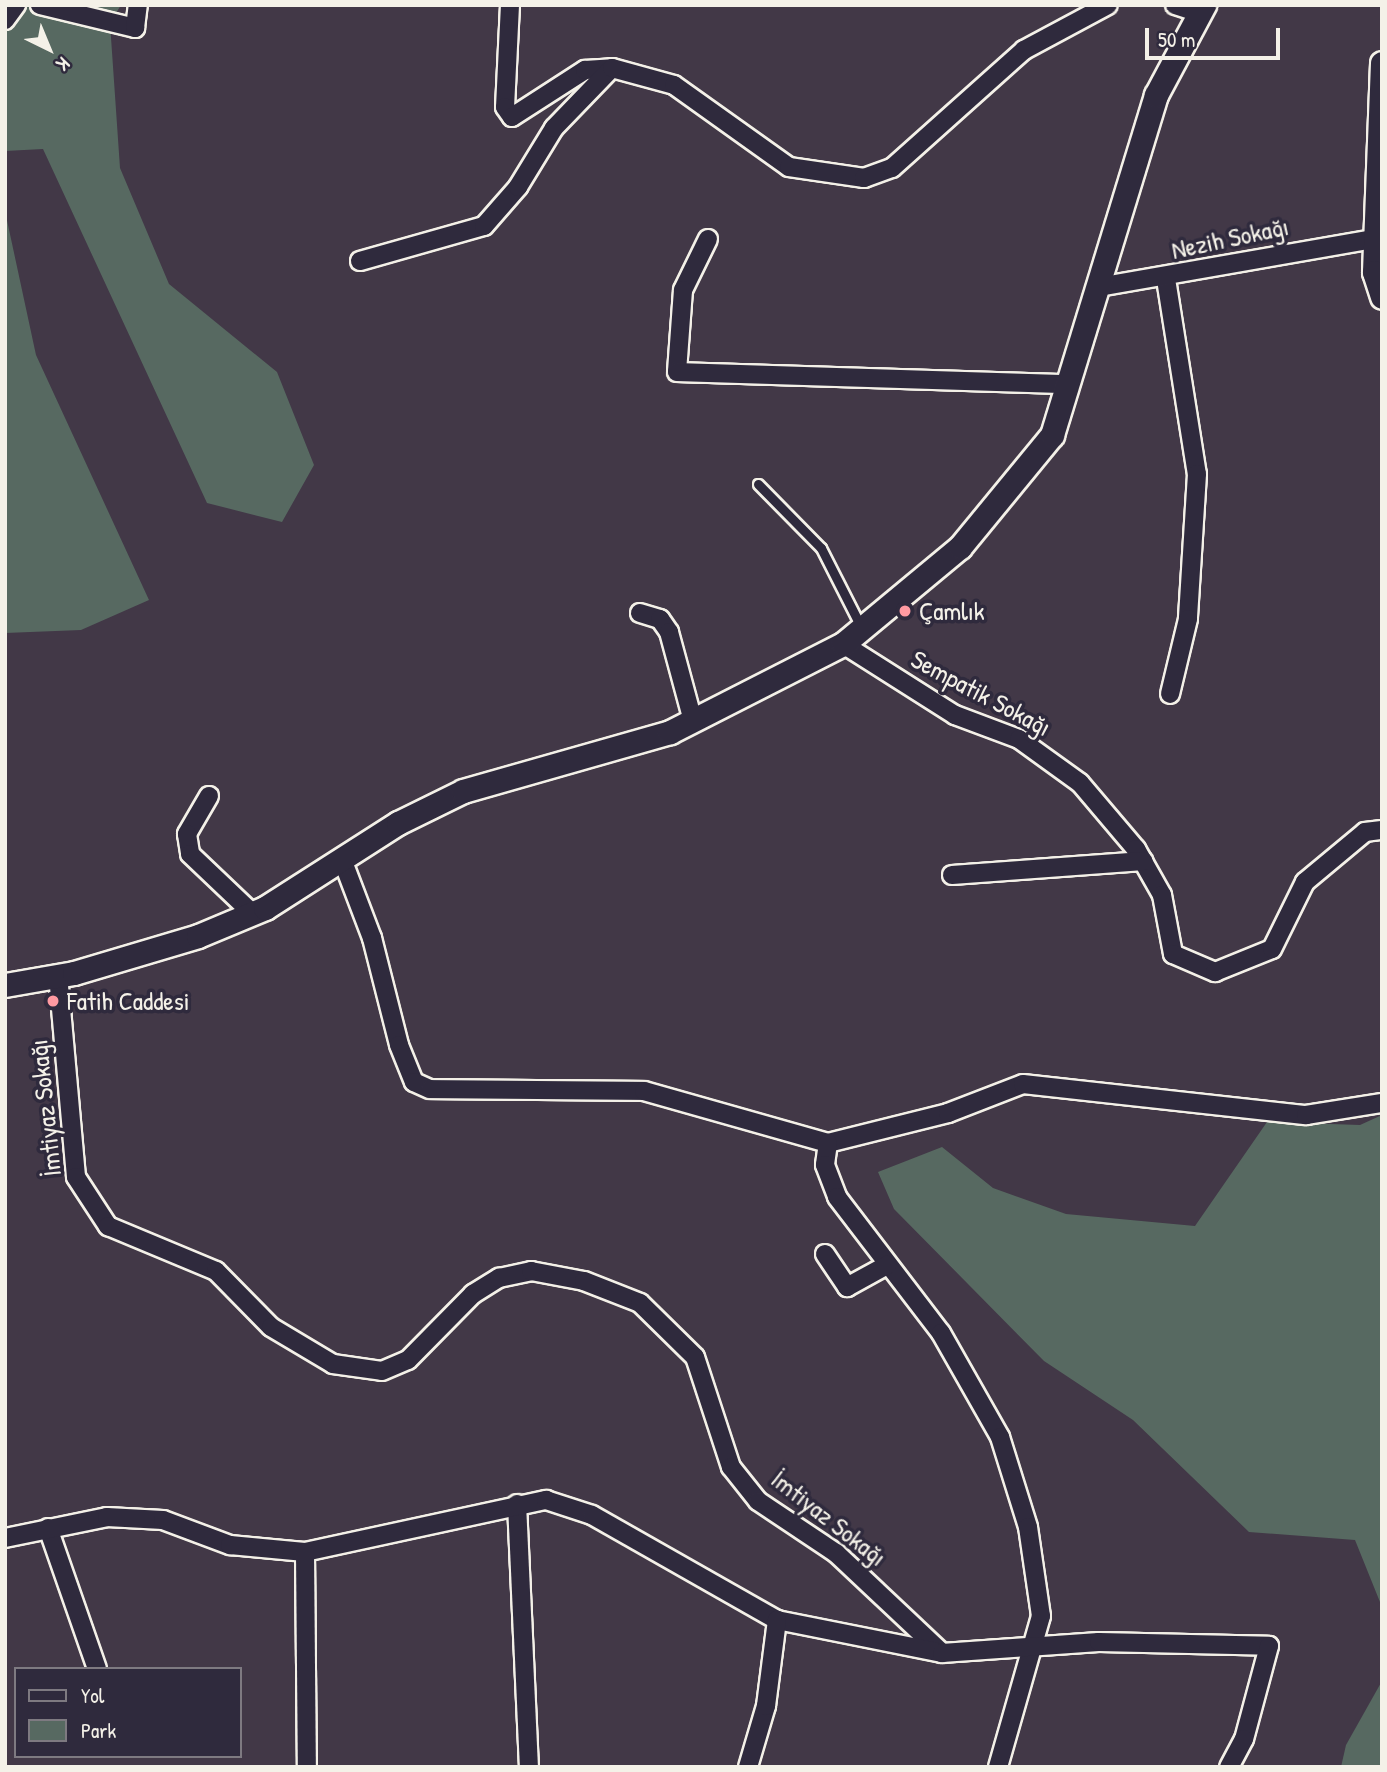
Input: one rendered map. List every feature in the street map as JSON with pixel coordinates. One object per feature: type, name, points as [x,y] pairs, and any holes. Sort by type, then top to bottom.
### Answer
[{"type":"street","points":[[5,20],[16,5]]},
{"type":"street","points":[[40,5],[135,28],[138,5]]},
{"type":"street","points":[[510,5],[505,107],[512,117],[585,70],[612,68],[674,85],[789,167],[864,178],[892,168],[1024,50],[1082,11],[1108,5]]},
{"type":"street","points":[[5,985],[58,975],[198,936],[252,913],[463,791],[693,721],[843,644],[960,547],[1052,435],[1156,95],[1201,9],[1175,5]]},
{"type":"street","points":[[1382,64],[1374,239],[1382,297]]},
{"type":"street","points":[[360,261],[484,226],[519,187],[554,128],[612,68]]},
{"type":"street","points":[[708,239],[683,290],[677,372],[1068,384]]},
{"type":"street","name":"Nezih Sokağı","points":[[1098,287],[1166,279],[1374,239]]},
{"type":"street","points":[[1166,279],[1197,487],[1188,619],[1170,694]]},
{"type":"street","points":[[640,613],[660,619],[669,632],[693,721]]},
{"type":"street","name":"Sempatik Sokağı","points":[[843,644],[955,715],[1019,739],[1080,783],[1143,861],[1162,895],[1173,954],[1215,972],[1272,949],[1306,882],[1365,832],[1382,830]]},
{"type":"street","points":[[209,796],[187,834],[190,854],[252,913]]},
{"type":"street","points":[[342,859],[414,1082],[430,1089],[645,1091],[828,1143],[948,1113],[1023,1084],[1307,1115],[1382,1103]]},
{"type":"street","points":[[952,875],[1143,861]]},
{"type":"street","name":"İmtiyaz Sokağı","points":[[58,975],[76,1177],[108,1226],[216,1271],[271,1327],[333,1364],[382,1371],[408,1360],[473,1294],[499,1278],[531,1271],[584,1281],[640,1303],[695,1357],[731,1467],[758,1500],[836,1553],[942,1653]]},
{"type":"street","points":[[828,1143],[825,1165],[837,1197],[941,1333],[1000,1437],[1028,1527],[1041,1616],[1036,1647],[998,1767]]},
{"type":"street","points":[[825,1254],[847,1287],[887,1265]]},
{"type":"street","points":[[5,1538],[107,1517],[163,1520],[230,1545],[305,1552],[517,1504],[547,1500],[592,1516],[777,1620],[942,1653],[1036,1647],[1269,1646],[1229,1767]]},
{"type":"street","points":[[517,1504],[529,1767]]},
{"type":"street","points":[[48,1528],[96,1667]]},
{"type":"street","points":[[305,1552],[307,1767]]},
{"type":"street","points":[[748,1767],[766,1706],[777,1620]]},
{"type":"lane","points":[[758,484],[821,548],[862,628]]},
{"type":"green space","points":[[5,5],[121,5],[110,23],[120,168],[169,284],[277,372],[314,465],[282,522],[207,503],[43,149],[5,151]]},
{"type":"green space","points":[[5,211],[36,355],[149,600],[81,630],[5,633]]},
{"type":"green space","points":[[1382,1115],[1382,1607],[1355,1540],[1249,1532],[1133,1420],[1044,1361],[894,1209],[878,1172],[942,1147],[993,1188],[1066,1214],[1195,1226],[1267,1122],[1360,1125]]},
{"type":"green space","points":[[1382,1681],[1382,1767],[1341,1767],[1346,1745]]},
{"type":"place","name":"Çamlık","points":[[905,611]]},
{"type":"place","name":"Fatih Caddesi","points":[[53,1001]]}]
